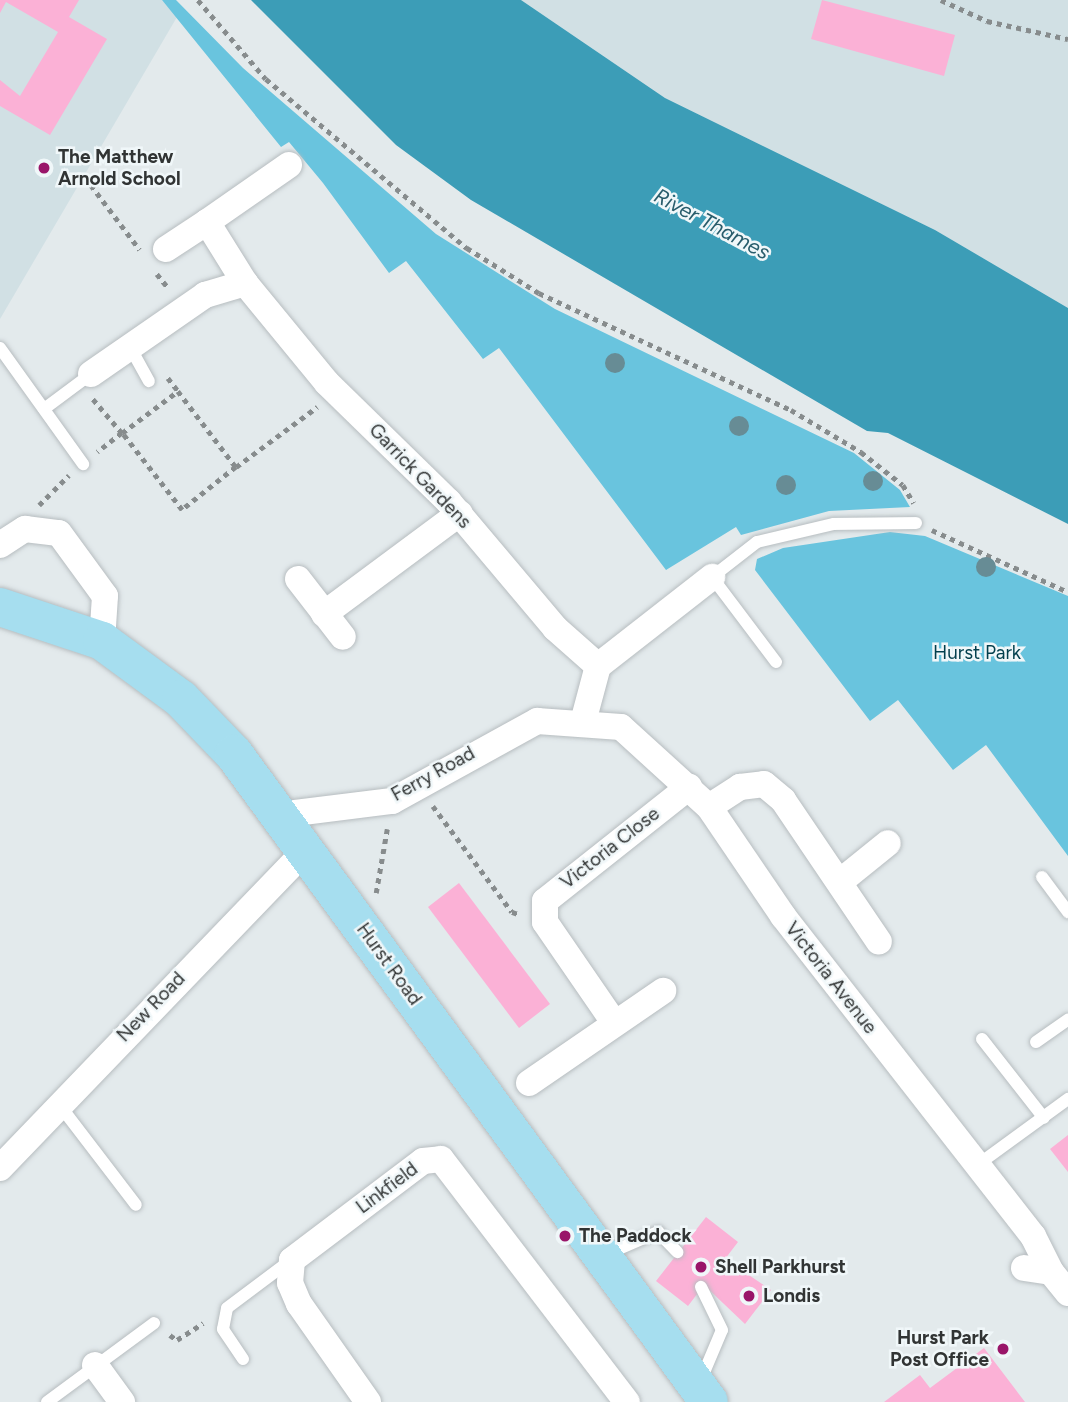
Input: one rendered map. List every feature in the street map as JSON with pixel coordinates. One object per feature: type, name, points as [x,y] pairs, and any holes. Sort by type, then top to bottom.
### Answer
[{"type":"main road","name":"Hurst Road","points":[[0,607],[102,641],[181,699],[306,850],[703,1394]]},
{"type":"street","points":[[166,249],[289,165]]},
{"type":"street","name":"Garrick Gardens","points":[[207,222],[245,283],[337,392],[460,513],[555,628],[598,666]]},
{"type":"street","points":[[90,374],[205,295],[245,283]]},
{"type":"street","points":[[324,614],[460,513]]},
{"type":"street","points":[[0,545],[25,528],[59,533],[105,596],[102,641]]},
{"type":"street","points":[[583,722],[598,666],[712,577]]},
{"type":"street","points":[[298,579],[343,637]]},
{"type":"street","name":"Ferry Road","points":[[279,815],[392,800],[537,721],[583,722]]},
{"type":"street","name":"Victoria Avenue","points":[[583,722],[621,727],[709,807],[783,916],[1033,1236],[1051,1272],[1068,1293]]},
{"type":"street","points":[[709,807],[740,787],[764,784],[783,800],[841,881],[879,942]]},
{"type":"street","name":"Victoria Close","points":[[545,922],[545,901],[557,888],[689,787]]},
{"type":"street","points":[[841,881],[888,843]]},
{"type":"street","name":"New Road","points":[[0,1168],[57,1102],[306,850]]},
{"type":"street","points":[[545,922],[613,1021]]},
{"type":"street","points":[[529,1083],[613,1021],[663,991]]},
{"type":"street","name":"Linkfield","points":[[292,1260],[423,1161],[441,1159],[627,1402]]},
{"type":"street","points":[[292,1260],[290,1283],[299,1304],[368,1402]]},
{"type":"street","points":[[1016,1272],[1051,1272]]},
{"type":"street","points":[[95,1365],[122,1402]]},
{"type":"lane","points":[[130,347],[149,380]]},
{"type":"lane","points":[[0,348],[83,464]]},
{"type":"lane","points":[[44,408],[90,374]]},
{"type":"lane","points":[[776,662],[712,577],[757,542],[834,524],[916,523]]},
{"type":"lane","points":[[1042,877],[1068,912]]},
{"type":"lane","points":[[1036,1042],[1068,1020]]},
{"type":"lane","points":[[982,1039],[1044,1118]]},
{"type":"lane","points":[[976,1166],[1068,1099]]},
{"type":"lane","points":[[57,1102],[136,1205]]},
{"type":"lane","points":[[604,1256],[658,1232],[677,1252]]},
{"type":"lane","points":[[243,1359],[223,1329],[228,1308],[292,1260]]},
{"type":"lane","points":[[701,1287],[722,1330],[703,1394]]},
{"type":"lane","points":[[47,1402],[154,1323]]},
{"type":"path","points":[[198,0],[266,79],[467,248],[539,293],[791,410],[861,452],[903,485],[916,523],[1068,592]]},
{"type":"path","points":[[941,0],[987,21],[1068,39]]},
{"type":"path","points":[[236,467],[178,391],[122,433],[182,510],[337,392]]},
{"type":"path","points":[[418,786],[512,912],[545,922]]},
{"type":"path","points":[[361,926],[375,898],[392,800]]},
{"type":"path","points":[[154,1323],[177,1340],[228,1308]]},
{"type":"shaded area","name":"The Matthew Arnold School","points":[[0,0],[162,0],[177,17],[0,319]]},
{"type":"shaded area","points":[[521,0],[1068,0],[1068,308],[935,230],[665,98]]},
{"type":"green space","points":[[162,0],[176,0],[243,68],[436,234],[555,309],[854,453],[900,490],[910,507],[829,511],[741,535],[736,527],[666,570],[499,348],[483,359],[406,261],[389,273],[323,183],[289,142],[281,147]]},
{"type":"green space","name":"Hurst Park","points":[[890,532],[925,536],[1068,596],[1068,856],[986,745],[953,770],[898,700],[870,721],[755,570],[757,559],[783,548]]},
{"type":"water","name":"River Thames","points":[[251,0],[521,0],[665,98],[935,230],[1068,308],[1068,524],[888,433],[867,431],[471,200],[396,145]]},
{"type":"building","points":[[0,0],[79,0],[69,17],[107,39],[50,135],[0,106],[0,80],[20,96],[58,32],[6,2],[0,13]]},
{"type":"building","points":[[822,0],[955,35],[944,76],[811,39]]},
{"type":"building","points":[[459,883],[550,1004],[519,1028],[428,907]]},
{"type":"building","points":[[1068,1135],[1068,1172],[1050,1149]]},
{"type":"building","name":"Shell Parkhurst","points":[[706,1217],[738,1242],[725,1259],[771,1290],[745,1324],[704,1285],[688,1306],[656,1281]]},
{"type":"building","points":[[984,1348],[1025,1402],[884,1402],[920,1375],[930,1388]]},
{"type":"place","name":"The Matthew Arnold School","points":[[44,168]]},
{"type":"place","name":"The Paddock","points":[[565,1236]]},
{"type":"place","name":"Shell Parkhurst","points":[[701,1267]]},
{"type":"place","name":"Londis","points":[[749,1296]]},
{"type":"place","name":"Hurst Park Post Office","points":[[1003,1349]]}]
